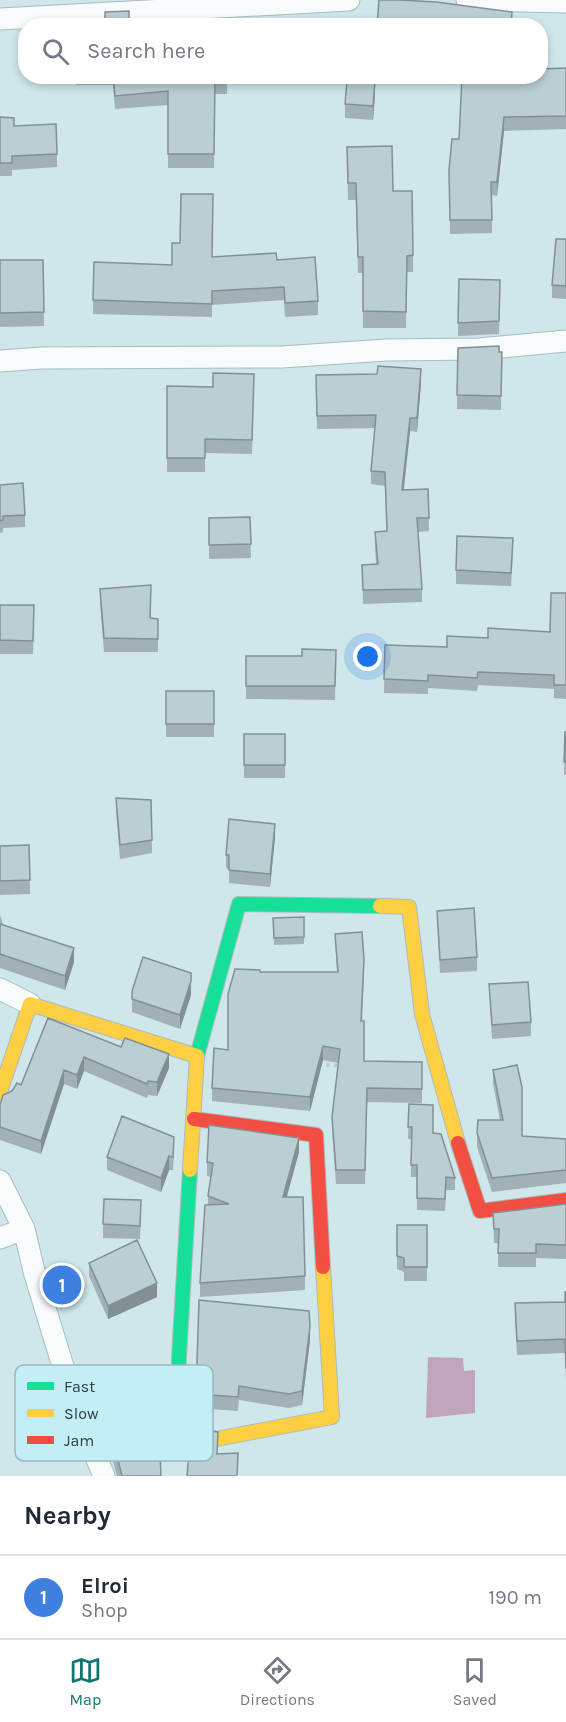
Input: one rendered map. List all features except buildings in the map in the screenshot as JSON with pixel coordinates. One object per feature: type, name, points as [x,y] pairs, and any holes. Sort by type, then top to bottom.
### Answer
[{"type":"street","points":[[18,18],[349,0]]},
{"type":"street","points":[[467,0],[566,2]]},
{"type":"street","points":[[0,19],[18,18]]},
{"type":"street","points":[[0,361],[42,358],[282,357],[386,350],[479,349],[566,341]]},
{"type":"street","points":[[179,1365],[197,1056],[239,904],[409,907],[422,1014],[480,1211],[566,1200]]},
{"type":"street","points":[[0,989],[30,1004],[197,1056]]},
{"type":"street","points":[[0,1092],[30,1004]]},
{"type":"street","points":[[194,1119],[316,1135],[332,1417],[213,1438]]},
{"type":"street","points":[[0,1181],[24,1229],[35,1275],[63,1365]]},
{"type":"street","points":[[0,1238],[24,1229]]},
{"type":"street","points":[[98,1461],[104,1476]]},
{"type":"path","points":[[309,1063],[344,1066]]},
{"type":"shaded area","points":[[428,1357],[463,1358],[464,1371],[475,1370],[475,1413],[426,1418]]},
{"type":"traffic: fast","points":[[197,1056],[239,904],[380,906]]},
{"type":"traffic: fast","points":[[179,1365],[190,1170]]},
{"type":"traffic: slow","points":[[380,906],[409,907],[422,1014],[458,1143]]},
{"type":"traffic: slow","points":[[0,1092],[30,1004],[197,1056],[190,1170]]},
{"type":"traffic: slow","points":[[213,1438],[332,1417],[323,1267]]},
{"type":"traffic: jam","points":[[194,1119],[316,1135],[323,1267]]},
{"type":"traffic: jam","points":[[458,1143],[480,1211],[566,1200]]},
{"type":"place","name":"Elroi","points":[[62,1285]]}]
